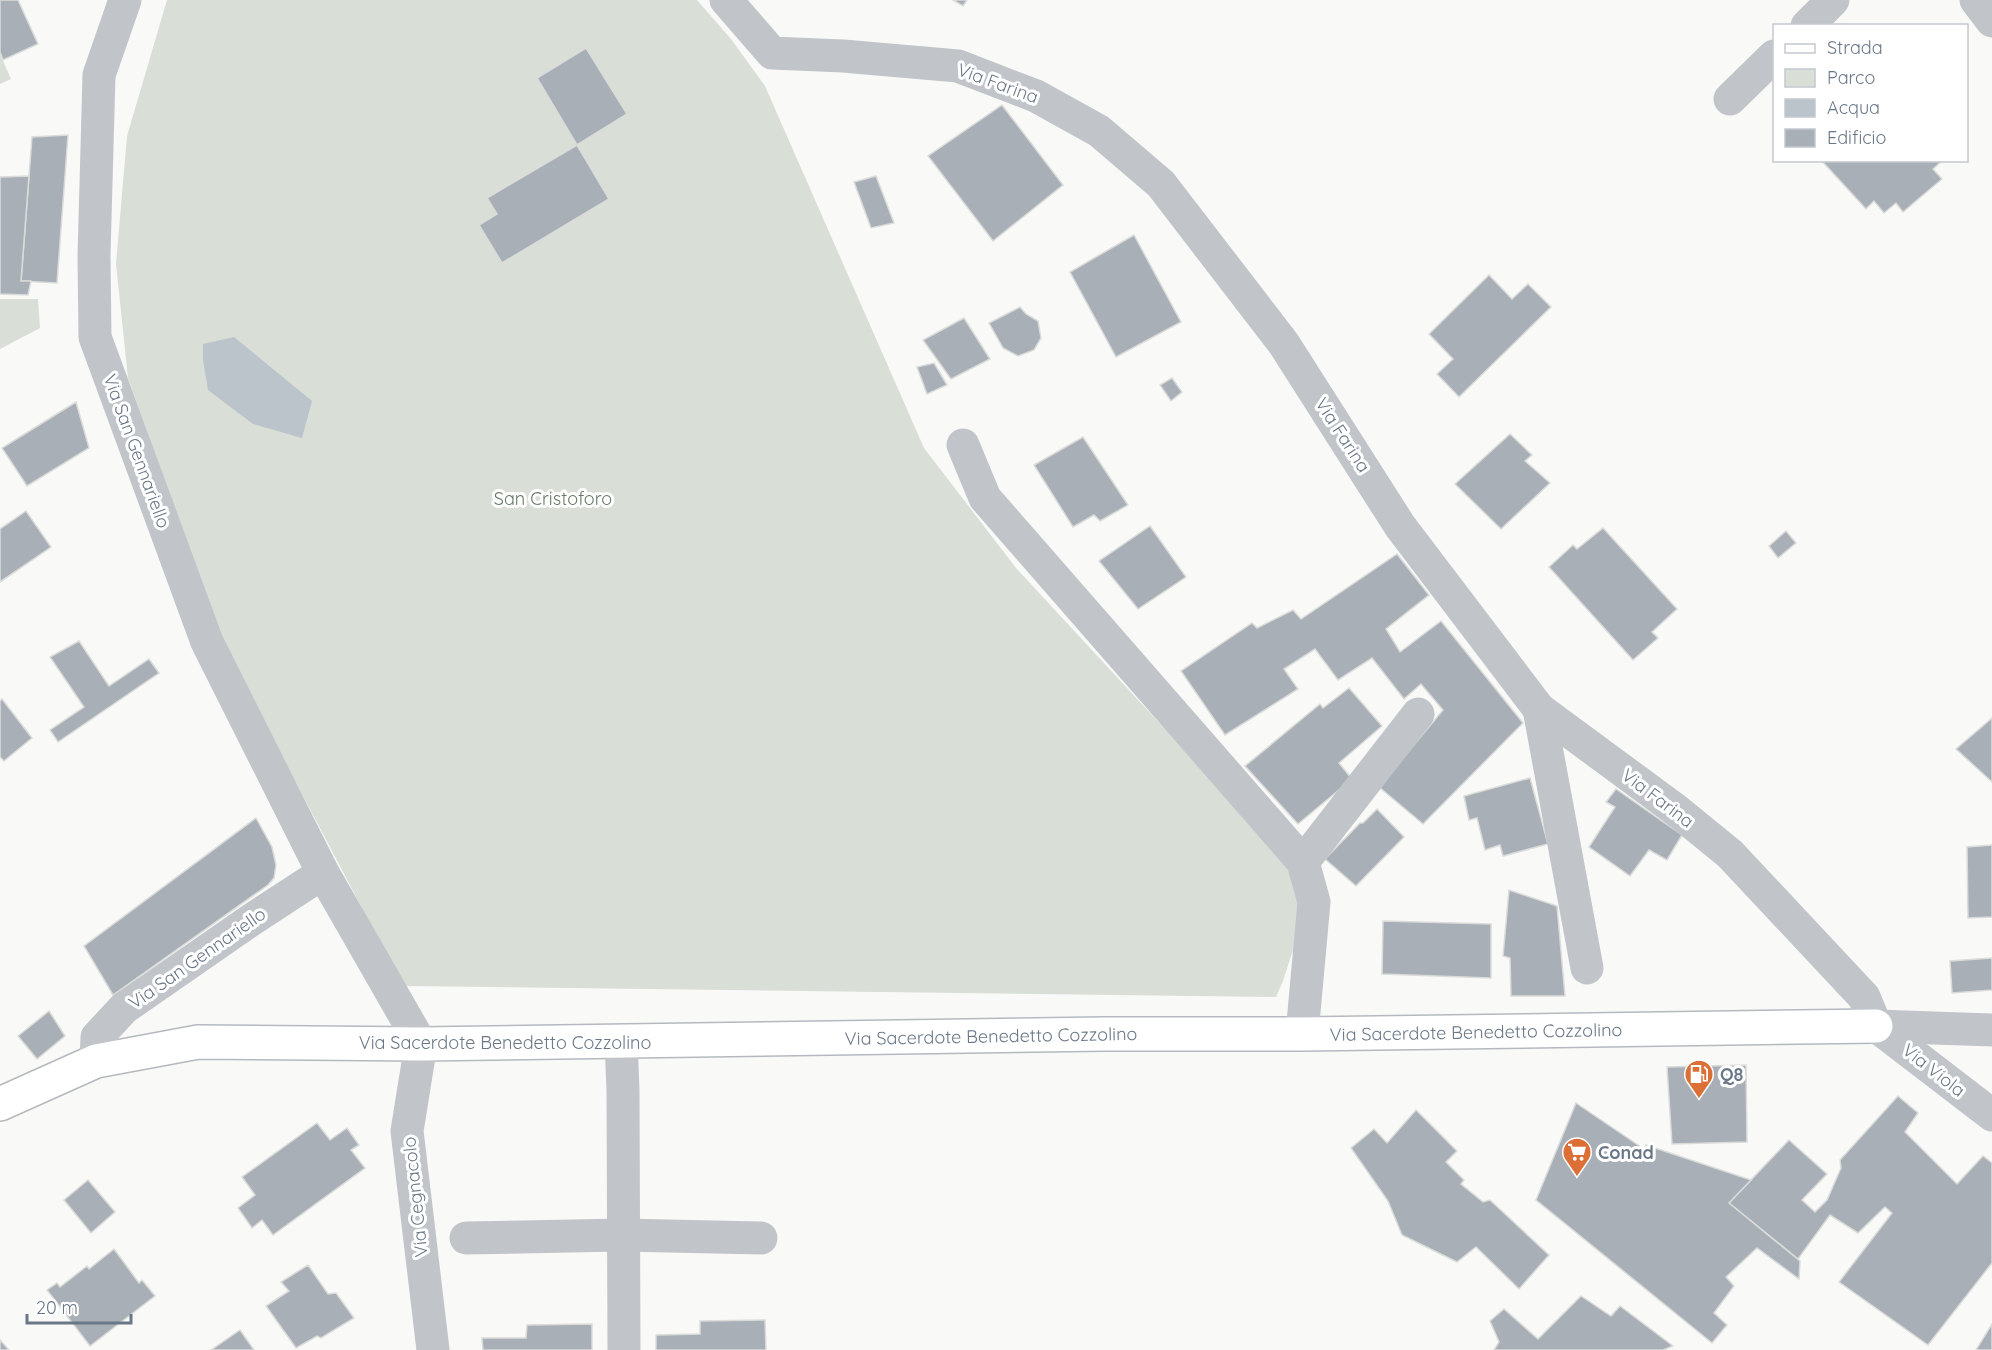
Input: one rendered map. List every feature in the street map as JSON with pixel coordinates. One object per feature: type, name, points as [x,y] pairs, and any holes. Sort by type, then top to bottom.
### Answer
[{"type":"main road","name":"Via Sacerdote Benedetto Cozzolino","points":[[0,1104],[96,1061],[198,1042],[421,1044],[1876,1026]]},
{"type":"street","name":"Via San Gennariello","points":[[125,0],[99,75],[94,255],[95,337],[207,642],[323,873],[421,1044]]},
{"type":"street","name":"Via Farina","points":[[726,0],[772,53],[843,56],[958,66],[1036,96],[1099,131],[1161,184],[1284,344],[1400,526],[1539,709],[1676,810],[1730,854],[1864,997],[1876,1026]]},
{"type":"street","points":[[1809,24],[1833,0]]},
{"type":"street","points":[[1976,0],[1992,21]]},
{"type":"street","points":[[1730,99],[1773,57]]},
{"type":"street","points":[[963,445],[985,498],[1303,862],[1314,902],[1302,1034]]},
{"type":"street","points":[[1539,709],[1587,968]]},
{"type":"street","points":[[1303,862],[1418,714]]},
{"type":"street","name":"Via San Gennariello","points":[[96,1061],[97,1037],[124,1008],[323,873]]},
{"type":"street","name":"Via Sacerdote Benedetto Cozzolino","points":[[1876,1026],[1987,1038]]},
{"type":"street","name":"Via Viola","points":[[1876,1026],[1992,1114]]},
{"type":"street","points":[[621,1041],[624,1350]]},
{"type":"street","name":"Via Cegnacolo","points":[[421,1044],[407,1131],[433,1350]]},
{"type":"street","points":[[466,1238],[622,1235],[761,1238]]},
{"type":"green space","name":"San Cristoforo","points":[[167,0],[697,0],[731,39],[765,86],[924,448],[1016,568],[1289,863],[1302,922],[1276,997],[403,986],[222,642],[128,378],[116,264],[127,136]]},
{"type":"green space","points":[[0,54],[11,79],[0,84]]},
{"type":"green space","points":[[0,299],[38,299],[40,328],[0,349]]},
{"type":"water","points":[[234,337],[312,401],[302,438],[253,424],[208,390],[203,344]]},
{"type":"building","points":[[0,0],[18,0],[38,44],[3,60],[0,52]]},
{"type":"building","points":[[953,0],[967,0],[963,6]]},
{"type":"building","points":[[586,48],[627,114],[577,145],[537,78]]},
{"type":"building","points":[[1002,105],[1063,185],[993,241],[928,156]]},
{"type":"building","points":[[68,135],[57,283],[21,281],[32,137]]},
{"type":"building","points":[[577,145],[609,199],[502,263],[479,225],[497,214],[487,198]]},
{"type":"building","points":[[1823,162],[1941,162],[1933,169],[1942,179],[1903,212],[1896,203],[1884,213],[1874,201],[1866,209]]},
{"type":"building","points":[[29,176],[21,281],[31,281],[28,295],[0,294],[0,177]]},
{"type":"building","points":[[876,176],[894,223],[871,228],[854,182]]},
{"type":"building","points":[[1134,235],[1181,322],[1116,357],[1070,272]]},
{"type":"building","points":[[1489,275],[1512,299],[1528,284],[1551,307],[1459,397],[1437,374],[1453,359],[1429,334]]},
{"type":"building","points":[[1020,307],[1026,314],[1038,321],[1041,338],[1034,350],[1018,356],[1003,348],[989,323]]},
{"type":"building","points":[[964,318],[990,359],[951,379],[923,340]]},
{"type":"building","points":[[934,363],[947,385],[927,394],[917,367]]},
{"type":"building","points":[[1172,378],[1182,392],[1171,401],[1160,385]]},
{"type":"building","points":[[76,402],[89,448],[27,486],[2,448]]},
{"type":"building","points":[[1510,434],[1532,455],[1525,461],[1550,483],[1501,529],[1455,484]]},
{"type":"building","points":[[1083,437],[1128,505],[1100,521],[1094,515],[1073,527],[1034,465]]},
{"type":"building","points":[[26,511],[51,547],[0,582],[0,529]]},
{"type":"building","points":[[1150,526],[1186,577],[1138,609],[1099,561]]},
{"type":"building","points":[[1603,528],[1677,609],[1652,632],[1658,638],[1633,660],[1549,567],[1573,545],[1577,549]]},
{"type":"building","points":[[1786,531],[1796,543],[1778,558],[1769,546]]},
{"type":"building","points":[[1397,554],[1429,595],[1386,629],[1400,652],[1441,621],[1523,723],[1423,824],[1379,787],[1443,710],[1421,684],[1404,699],[1372,658],[1338,680],[1315,649],[1284,669],[1298,689],[1225,735],[1181,671],[1252,623],[1257,628],[1293,610],[1301,619]]},
{"type":"building","points":[[79,641],[109,686],[149,659],[159,673],[58,742],[50,730],[84,707],[50,657]]},
{"type":"building","points":[[1349,688],[1382,726],[1339,763],[1352,779],[1298,824],[1245,766],[1320,704],[1323,708]]},
{"type":"building","points":[[2,699],[32,738],[4,761],[0,757],[0,701]]},
{"type":"building","points":[[1992,718],[1992,782],[1956,749]]},
{"type":"building","points":[[1530,778],[1548,844],[1503,856],[1500,845],[1485,850],[1477,818],[1469,820],[1464,796]]},
{"type":"building","points":[[1616,789],[1682,835],[1667,860],[1649,850],[1630,876],[1589,847],[1615,807],[1606,802]]},
{"type":"building","points":[[1377,809],[1404,837],[1356,886],[1325,859]]},
{"type":"building","points":[[256,818],[272,847],[276,865],[274,878],[268,885],[113,995],[84,946]]},
{"type":"building","points":[[1992,845],[1992,917],[1968,918],[1967,847]]},
{"type":"building","points":[[1509,890],[1557,906],[1565,996],[1511,996],[1510,958],[1503,956]]},
{"type":"building","points":[[1383,921],[1491,924],[1491,978],[1382,974]]},
{"type":"building","points":[[1992,958],[1992,990],[1952,993],[1950,961]]},
{"type":"building","points":[[49,1011],[65,1036],[37,1059],[18,1036]]},
{"type":"building","points":[[1746,1065],[1747,1142],[1672,1144],[1667,1067]]},
{"type":"building","points":[[1898,1096],[1918,1113],[1905,1132],[1957,1184],[1983,1156],[1992,1163],[1992,1263],[1928,1345],[1839,1282],[1892,1213],[1885,1207],[1858,1233],[1830,1215],[1798,1259],[1729,1203],[1789,1140],[1827,1174],[1802,1200],[1815,1212],[1827,1200],[1841,1168],[1840,1160]]},
{"type":"building","points":[[1576,1103],[1644,1149],[1646,1145],[1751,1180],[1729,1203],[1800,1261],[1799,1279],[1757,1248],[1726,1277],[1734,1286],[1714,1313],[1727,1325],[1712,1343],[1536,1200]]},
{"type":"building","points":[[1416,1110],[1457,1151],[1446,1162],[1464,1180],[1461,1184],[1483,1202],[1490,1200],[1549,1255],[1519,1289],[1476,1247],[1457,1262],[1402,1235],[1388,1201],[1351,1148],[1374,1129],[1387,1143]]},
{"type":"building","points":[[317,1123],[330,1140],[347,1128],[359,1145],[351,1150],[365,1168],[273,1235],[262,1220],[252,1228],[238,1208],[255,1195],[242,1177]]},
{"type":"building","points":[[88,1180],[115,1212],[91,1233],[64,1200]]},
{"type":"building","points":[[114,1249],[139,1283],[142,1280],[155,1296],[90,1346],[47,1290],[57,1283],[60,1287],[87,1266],[89,1269]]},
{"type":"building","points":[[308,1265],[328,1294],[336,1293],[354,1318],[321,1338],[317,1336],[296,1348],[266,1306],[289,1291],[281,1282]]},
{"type":"building","points":[[1581,1296],[1611,1316],[1620,1306],[1673,1346],[1663,1350],[1494,1350],[1499,1342],[1490,1321],[1504,1309],[1538,1339]]},
{"type":"building","points":[[765,1320],[766,1350],[656,1350],[656,1335],[700,1334],[700,1321]]},
{"type":"building","points":[[592,1324],[592,1350],[483,1350],[482,1338],[526,1338],[527,1325]]},
{"type":"building","points":[[1992,1324],[1992,1350],[1976,1350]]},
{"type":"building","points":[[240,1330],[254,1350],[211,1350]]},
{"type":"building","points":[[0,1340],[9,1350],[0,1350]]},
{"type":"place","name":"Q8","points":[[1699,1100]]},
{"type":"place","name":"Conad","points":[[1577,1178]]}]
